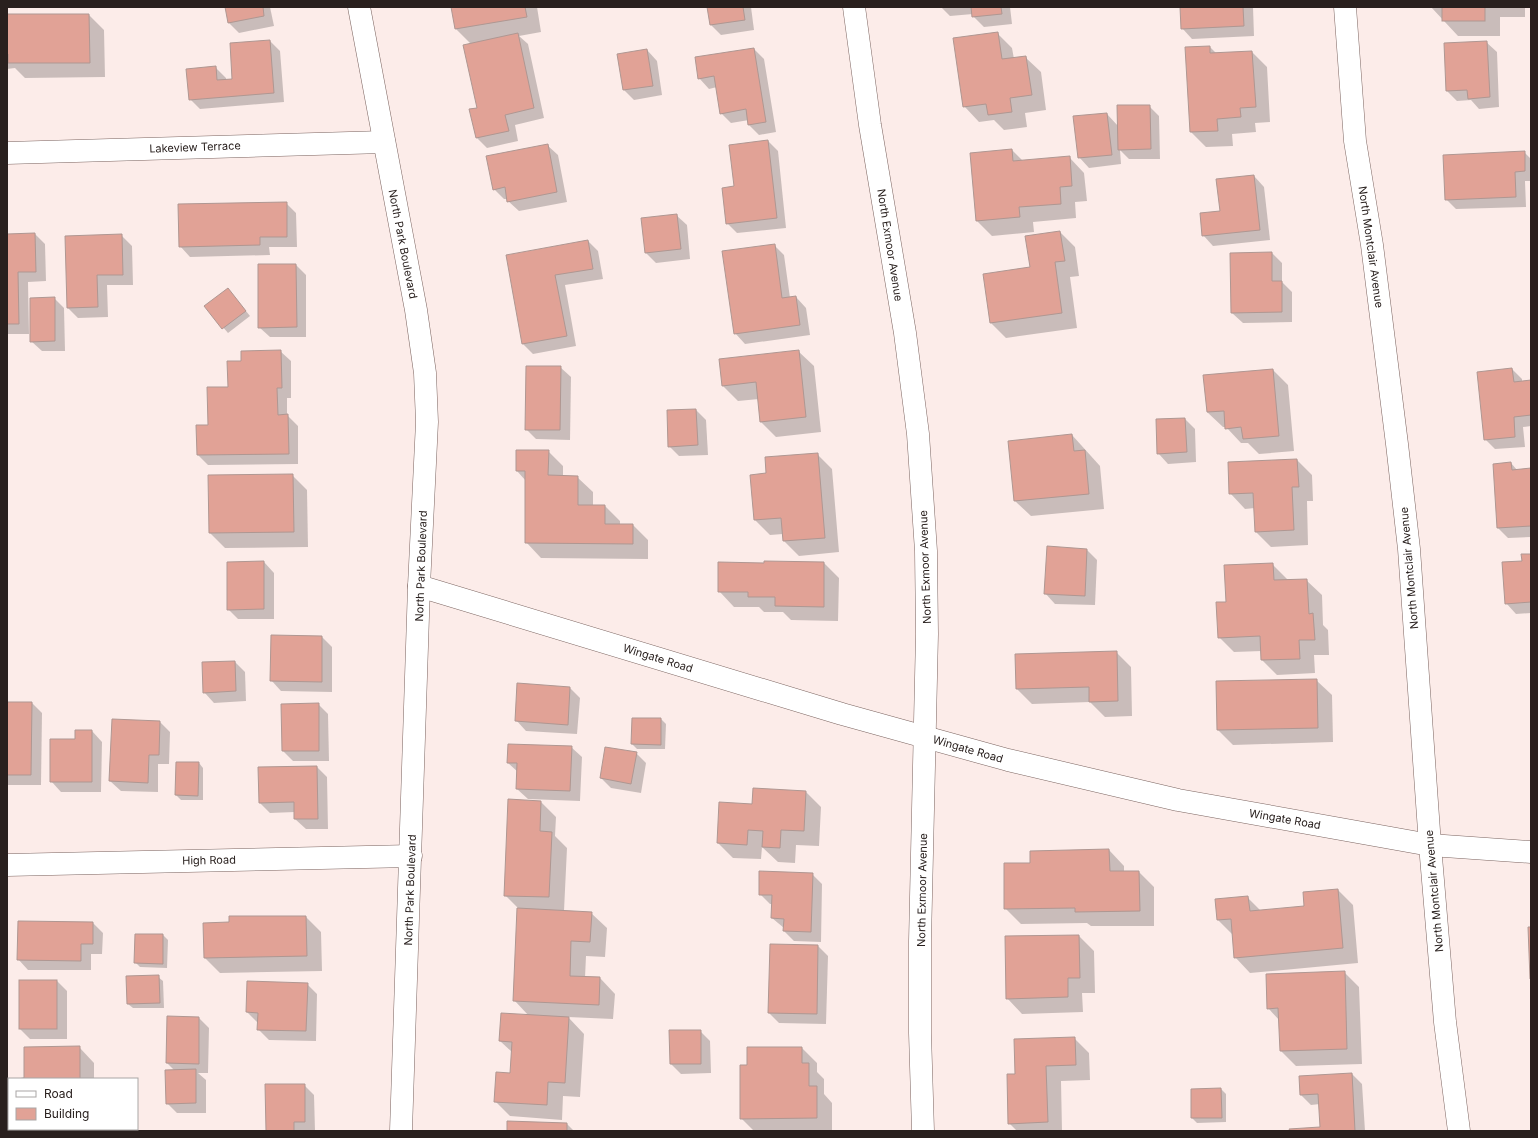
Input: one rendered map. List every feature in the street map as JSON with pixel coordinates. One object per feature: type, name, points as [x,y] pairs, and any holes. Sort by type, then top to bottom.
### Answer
[{"type":"street","name":"North Park Boulevard","points":[[359,7],[416,310],[425,373],[427,422],[419,586],[401,1131]]},
{"type":"street","name":"North Exmoor Avenue","points":[[854,7],[870,124],[905,332],[918,434],[926,559],[927,634],[920,980],[923,1131]]},
{"type":"street","name":"North Montclair Avenue","points":[[1345,7],[1355,141],[1372,245],[1409,549],[1430,845],[1445,1022],[1459,1131]]},
{"type":"street","name":"Lakeview Terrace","points":[[7,153],[384,142]]},
{"type":"street","name":"Wingate Road","points":[[419,586],[834,712],[1008,760],[1178,800],[1430,845],[1531,852]]},
{"type":"street","name":"High Road","points":[[7,865],[411,856]]},
{"type":"building","points":[[225,7],[263,7],[264,16],[228,23]]},
{"type":"building","points":[[451,7],[525,7],[527,17],[455,29]]},
{"type":"building","points":[[707,7],[743,7],[745,20],[710,25]]},
{"type":"building","points":[[971,7],[1001,7],[1002,14],[972,17]]},
{"type":"building","points":[[1180,7],[1243,7],[1244,26],[1181,29]]},
{"type":"building","points":[[1442,7],[1485,7],[1485,21],[1442,21]]},
{"type":"building","points":[[7,14],[89,14],[90,63],[8,63]]},
{"type":"building","points":[[998,32],[1002,59],[1026,56],[1032,95],[1010,98],[1012,112],[988,115],[986,104],[963,107],[953,38]]},
{"type":"building","points":[[518,33],[534,108],[505,115],[509,131],[476,138],[469,109],[477,108],[463,45]]},
{"type":"building","points":[[270,40],[274,93],[189,100],[186,69],[216,66],[217,80],[232,79],[230,43]]},
{"type":"building","points":[[1487,41],[1490,97],[1468,99],[1467,90],[1446,91],[1444,43]]},
{"type":"building","points":[[1210,46],[1210,53],[1252,51],[1256,107],[1240,108],[1241,117],[1217,119],[1218,131],[1190,132],[1185,47]]},
{"type":"building","points":[[754,48],[766,122],[748,125],[746,109],[720,114],[714,76],[698,79],[695,57]]},
{"type":"building","points":[[647,49],[653,86],[623,90],[617,54]]},
{"type":"building","points":[[1117,105],[1150,105],[1151,149],[1118,150]]},
{"type":"building","points":[[1107,113],[1112,155],[1078,158],[1073,116]]},
{"type":"building","points":[[768,140],[777,218],[726,224],[722,188],[734,186],[729,145]]},
{"type":"building","points":[[548,144],[557,192],[507,202],[505,187],[493,190],[486,156]]},
{"type":"building","points":[[1012,149],[1013,161],[1070,156],[1072,186],[1060,187],[1061,204],[1019,207],[1020,217],[976,221],[970,153]]},
{"type":"building","points":[[1525,151],[1525,171],[1515,172],[1516,197],[1445,200],[1443,155]]},
{"type":"building","points":[[1254,175],[1260,230],[1202,236],[1200,213],[1220,211],[1216,179]]},
{"type":"building","points":[[287,202],[287,237],[260,237],[260,245],[179,247],[178,204]]},
{"type":"building","points":[[677,214],[681,249],[645,253],[641,218]]},
{"type":"building","points":[[1060,231],[1065,261],[1055,262],[1062,313],[990,323],[983,274],[1030,267],[1025,236]]},
{"type":"building","points":[[35,233],[36,272],[18,272],[19,324],[7,324],[7,234]]},
{"type":"building","points":[[122,234],[123,275],[97,275],[98,307],[67,308],[65,236]]},
{"type":"building","points":[[588,240],[593,269],[555,275],[567,336],[522,344],[506,255]]},
{"type":"building","points":[[775,244],[782,298],[796,296],[800,325],[734,334],[722,251]]},
{"type":"building","points":[[1272,252],[1272,281],[1282,281],[1282,312],[1231,313],[1230,253]]},
{"type":"building","points":[[258,264],[296,264],[297,327],[258,328]]},
{"type":"building","points":[[228,288],[246,311],[222,329],[204,306]]},
{"type":"building","points":[[55,297],[55,341],[30,342],[30,298]]},
{"type":"building","points":[[281,350],[282,388],[277,388],[278,415],[288,414],[289,454],[197,455],[196,425],[208,425],[207,387],[228,387],[227,361],[241,361],[241,351]]},
{"type":"building","points":[[799,350],[806,417],[760,422],[756,382],[722,386],[719,359]]},
{"type":"building","points":[[526,366],[561,366],[560,430],[525,430]]},
{"type":"building","points":[[1512,368],[1514,382],[1531,380],[1531,415],[1514,417],[1515,437],[1484,440],[1477,372]]},
{"type":"building","points":[[1273,369],[1279,436],[1243,439],[1241,427],[1225,429],[1224,411],[1207,412],[1203,375]]},
{"type":"building","points":[[696,409],[698,445],[668,447],[667,410]]},
{"type":"building","points":[[1185,418],[1187,452],[1157,454],[1156,419]]},
{"type":"building","points":[[1072,434],[1074,451],[1085,450],[1089,494],[1014,501],[1008,441]]},
{"type":"building","points":[[516,450],[549,450],[548,475],[578,476],[578,505],[605,505],[605,524],[633,524],[633,544],[525,543],[525,471],[516,471]]},
{"type":"building","points":[[818,453],[825,538],[783,541],[781,518],[754,520],[750,475],[766,473],[765,457]]},
{"type":"building","points":[[1297,459],[1299,487],[1292,487],[1294,530],[1255,532],[1253,493],[1229,494],[1228,462]]},
{"type":"building","points":[[1511,462],[1512,470],[1531,468],[1531,526],[1497,528],[1493,464]]},
{"type":"building","points":[[293,474],[294,532],[209,533],[208,475]]},
{"type":"building","points":[[1047,546],[1087,549],[1085,596],[1044,594]]},
{"type":"building","points":[[1521,554],[1531,554],[1531,602],[1505,604],[1502,562],[1522,561]]},
{"type":"building","points":[[264,561],[264,609],[227,610],[227,562]]},
{"type":"building","points":[[764,561],[824,562],[824,607],[775,606],[775,597],[748,597],[748,592],[718,592],[718,562],[764,563]]},
{"type":"building","points":[[1273,563],[1274,580],[1307,579],[1309,614],[1313,613],[1315,640],[1299,640],[1300,659],[1261,660],[1260,636],[1218,638],[1216,602],[1226,602],[1224,565]]},
{"type":"building","points":[[271,635],[322,636],[322,682],[270,681]]},
{"type":"building","points":[[1117,651],[1118,701],[1089,702],[1089,687],[1016,689],[1015,654]]},
{"type":"building","points":[[235,661],[236,691],[203,693],[202,662]]},
{"type":"building","points":[[1317,679],[1318,728],[1217,730],[1216,681]]},
{"type":"building","points":[[517,683],[570,687],[568,725],[515,721]]},
{"type":"building","points":[[7,702],[32,702],[31,775],[7,775]]},
{"type":"building","points":[[319,703],[319,751],[282,751],[281,704]]},
{"type":"building","points":[[632,718],[661,718],[661,745],[631,744]]},
{"type":"building","points":[[112,719],[160,721],[159,755],[149,755],[148,783],[109,781]]},
{"type":"building","points":[[75,730],[92,730],[92,782],[50,782],[50,739],[75,739]]},
{"type":"building","points":[[508,744],[572,746],[570,791],[516,789],[517,763],[507,763]]},
{"type":"building","points":[[605,747],[637,752],[631,784],[600,778]]},
{"type":"building","points":[[176,762],[199,762],[198,796],[175,795]]},
{"type":"building","points":[[317,766],[318,819],[294,819],[294,802],[259,803],[258,767]]},
{"type":"building","points":[[753,788],[806,791],[804,831],[781,830],[780,848],[762,847],[763,831],[748,830],[747,845],[717,843],[719,802],[752,804]]},
{"type":"building","points":[[508,799],[541,801],[540,831],[552,832],[549,897],[504,896]]},
{"type":"building","points":[[1109,849],[1110,871],[1139,871],[1140,911],[1075,912],[1075,908],[1004,909],[1004,863],[1030,863],[1030,851]]},
{"type":"building","points":[[759,871],[813,873],[811,932],[783,931],[784,919],[771,918],[772,895],[759,895]]},
{"type":"building","points":[[1338,889],[1343,948],[1234,958],[1231,919],[1217,920],[1215,899],[1248,896],[1250,911],[1304,906],[1303,892]]},
{"type":"building","points":[[517,908],[592,912],[590,942],[571,941],[570,976],[600,977],[599,1005],[513,1001]]},
{"type":"building","points":[[229,916],[306,916],[307,956],[204,958],[203,923],[229,922]]},
{"type":"building","points":[[18,921],[93,922],[93,944],[81,944],[81,961],[17,960]]},
{"type":"building","points":[[1528,927],[1531,927],[1531,979],[1530,979]]},
{"type":"building","points":[[135,934],[163,934],[163,964],[134,963]]},
{"type":"building","points":[[1079,935],[1080,978],[1068,978],[1068,997],[1006,999],[1005,936]]},
{"type":"building","points":[[770,944],[818,945],[817,1014],[768,1013]]},
{"type":"building","points":[[1345,971],[1347,1049],[1280,1051],[1278,1008],[1267,1009],[1266,974]]},
{"type":"building","points":[[159,975],[160,1003],[127,1004],[126,976]]},
{"type":"building","points":[[19,980],[57,980],[57,1029],[19,1029]]},
{"type":"building","points":[[247,981],[308,983],[306,1031],[257,1030],[258,1013],[246,1012]]},
{"type":"building","points":[[501,1013],[569,1017],[565,1083],[548,1082],[547,1105],[494,1102],[496,1072],[510,1073],[512,1042],[499,1041]]},
{"type":"building","points":[[167,1016],[199,1017],[199,1064],[166,1063]]},
{"type":"building","points":[[669,1030],[701,1030],[701,1064],[670,1064]]},
{"type":"building","points":[[1075,1037],[1076,1065],[1046,1066],[1048,1122],[1008,1124],[1007,1074],[1015,1074],[1014,1039]]},
{"type":"building","points":[[80,1046],[80,1078],[24,1078],[24,1047]]},
{"type":"building","points":[[747,1047],[802,1047],[802,1063],[809,1063],[809,1086],[817,1086],[817,1118],[740,1119],[740,1065],[747,1065]]},
{"type":"building","points":[[196,1069],[196,1103],[166,1104],[165,1070]]},
{"type":"building","points":[[1352,1073],[1355,1131],[1290,1131],[1289,1129],[1320,1127],[1318,1094],[1300,1095],[1299,1076]]},
{"type":"building","points":[[265,1084],[305,1084],[305,1122],[294,1122],[294,1131],[266,1131]]},
{"type":"building","points":[[1221,1088],[1222,1118],[1191,1118],[1191,1089]]},
{"type":"building","points":[[507,1121],[567,1123],[567,1131],[507,1131]]}]
